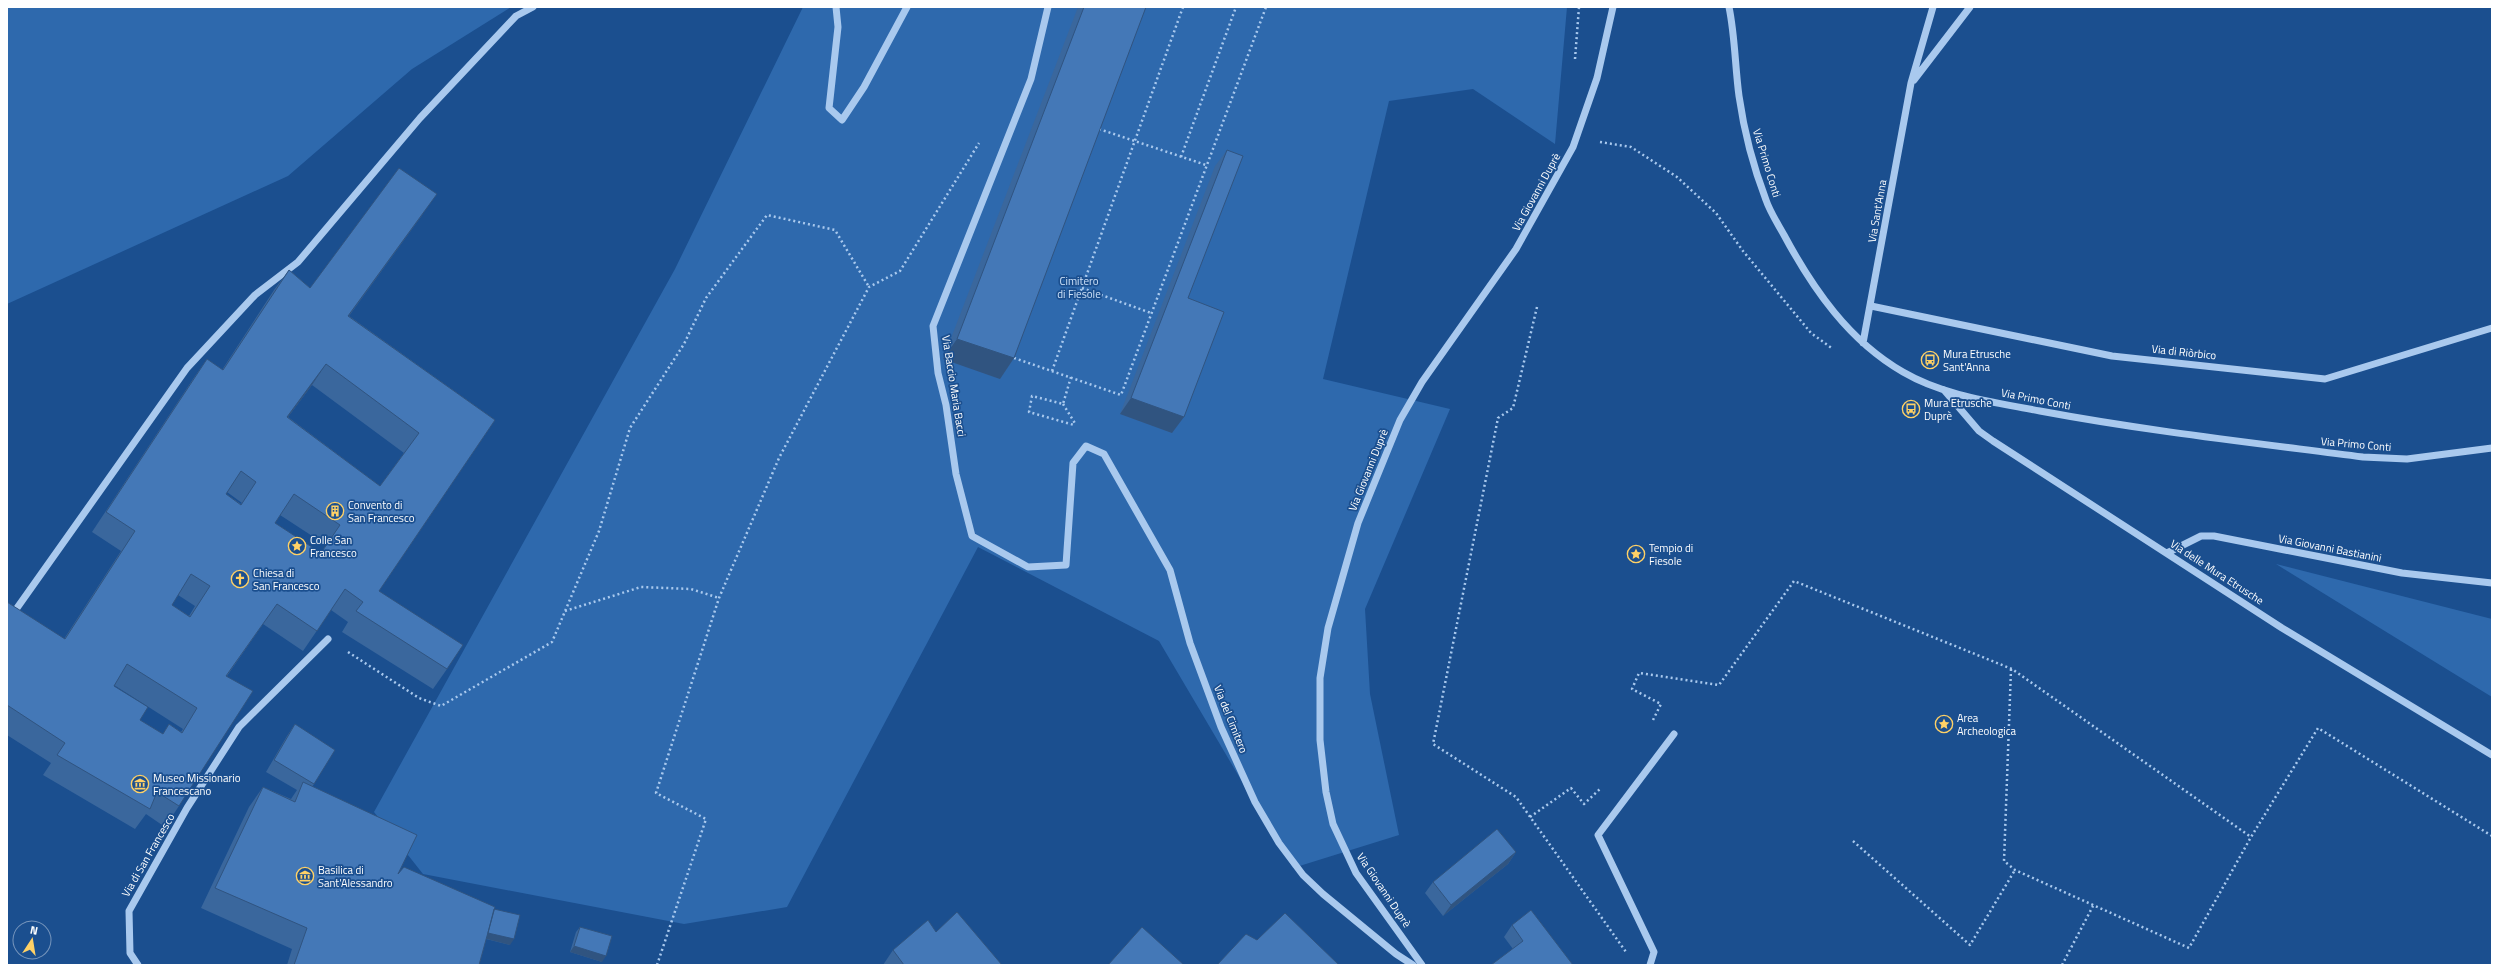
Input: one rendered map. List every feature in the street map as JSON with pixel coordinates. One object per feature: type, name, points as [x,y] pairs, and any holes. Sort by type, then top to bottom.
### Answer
[{"type":"street","points":[[17,608],[187,368],[255,295],[298,262],[420,118],[516,16],[533,7]]},
{"type":"street","points":[[836,7],[838,27],[829,108],[842,120],[864,87],[907,7]]},
{"type":"street","name":"Via Baccio Maria Bacci","points":[[1048,7],[1031,79],[933,326],[938,373],[946,405],[956,474],[972,536],[1028,567],[1066,565],[1073,463],[1086,446]]},
{"type":"street","name":"Via Giovanni Duprè","points":[[1422,965],[1356,873],[1333,824],[1326,792],[1320,740],[1319,703],[1324,646],[1358,523],[1400,420],[1422,382],[1516,249],[1547,197],[1577,137],[1597,78],[1613,7]]},
{"type":"street","name":"Via Primo Conti","points":[[1729,7],[1733,25],[1739,95],[1747,139],[1766,201],[1804,273],[1837,317],[1863,343],[1902,372],[1944,390],[1987,401],[2089,420],[2363,458],[2407,459],[2492,448]]},
{"type":"street","name":"Via Sant'Anna","points":[[1863,343],[1911,84],[1933,7]]},
{"type":"street","points":[[1911,84],[1970,7]]},
{"type":"street","name":"Via di Riòrbico","points":[[1871,306],[2112,356],[2325,379],[2474,335],[2492,328]]},
{"type":"street","name":"Via delle Mura Etrusche","points":[[1944,390],[1979,431],[1993,441],[2282,628],[2492,755]]},
{"type":"street","name":"Via del Cimitero","points":[[1086,446],[1104,454],[1170,570],[1190,643],[1221,727],[1255,802],[1279,843],[1303,875],[1322,894],[1396,954],[1413,965]]},
{"type":"street","name":"Via Giovanni Bastianini","points":[[2167,553],[2201,536],[2214,536],[2402,573],[2492,582]]},
{"type":"street","name":"Via di San Francesco","points":[[138,965],[130,953],[129,911],[187,808],[239,727],[328,639]]},
{"type":"street","points":[[1650,965],[1654,952],[1598,835],[1674,734]]},
{"type":"path","points":[[1052,371],[1183,7]]},
{"type":"path","points":[[1181,157],[1236,7]]},
{"type":"path","points":[[1014,358],[1121,395],[1266,7]]},
{"type":"path","points":[[1099,129],[1206,165]]},
{"type":"path","points":[[1577,137],[1631,147],[1677,177],[1716,214],[1743,251],[1811,333],[1839,353]]},
{"type":"path","points":[[657,965],[706,819],[656,793],[719,598],[778,458],[869,287],[900,271],[969,156],[983,138]]},
{"type":"path","points":[[328,639],[419,698],[441,706],[552,642],[599,531],[630,428],[684,344],[706,298],[767,215],[835,230],[869,287]]},
{"type":"path","points":[[1082,288],[1151,313]]},
{"type":"path","points":[[1537,307],[1513,408],[1498,418],[1433,744],[1516,797],[1630,959]]},
{"type":"path","points":[[1063,404],[1032,396],[1029,412],[1076,426],[1063,404],[1071,377]]},
{"type":"path","points":[[1652,723],[1661,704],[1632,689],[1639,673],[1719,685],[1794,581],[2012,669],[2251,837]]},
{"type":"path","points":[[564,611],[641,587],[692,589],[719,598]]},
{"type":"path","points":[[2012,669],[2004,861],[2015,870],[2189,948],[2251,837],[2318,728],[2492,836]]},
{"type":"path","points":[[1530,817],[1571,788],[1584,804],[1607,782]]},
{"type":"path","points":[[1853,841],[1970,945],[2015,870]]},
{"type":"path","points":[[2062,965],[2093,906]]},
{"type":"green space","points":[[7,7],[511,7],[412,69],[288,176],[7,304]]},
{"type":"green space","name":"Cimitero di Fiesole","points":[[803,7],[1567,7],[1555,144],[1473,89],[1389,101],[1323,379],[1450,409],[1365,609],[1370,694],[1399,835],[1293,868],[1159,641],[978,547],[787,907],[684,924],[423,874],[374,812],[675,269]]},
{"type":"green space","points":[[2276,564],[2492,619],[2492,697]]},
{"type":"building","points":[[1084,7],[1146,7],[1014,358],[957,339]]},
{"type":"building","points":[[1227,150],[1243,156],[1188,298],[1224,312],[1184,417],[1131,398]]},
{"type":"building","name":"Convento di San Francesco","points":[[399,168],[437,194],[348,316],[495,420],[379,591],[463,645],[447,669],[356,611],[363,602],[345,589],[317,631],[277,604],[226,676],[253,691],[179,806],[157,792],[150,809],[57,755],[65,743],[7,705],[7,602],[65,639],[135,531],[106,512],[207,359],[223,370],[289,270],[310,288]],"holes":[[[326,364],[419,433],[380,486],[287,417]],[[241,471],[256,482],[241,505],[226,494]],[[294,494],[340,525],[321,553],[275,523]],[[191,574],[210,586],[190,617],[172,605]],[[127,664],[197,708],[182,733],[169,724],[163,734],[140,720],[148,707],[114,686]]]},
{"type":"building","points":[[295,724],[335,750],[314,784],[274,760]]},
{"type":"building","points":[[303,782],[417,835],[398,874],[404,867],[495,907],[479,965],[294,965],[307,928],[215,888],[263,787],[295,802]]},
{"type":"building","points":[[1497,829],[1516,852],[1451,905],[1433,882]]},
{"type":"building","points":[[494,909],[520,915],[514,939],[488,933]]},
{"type":"building","points":[[1531,910],[1573,965],[1491,965],[1523,941],[1512,925]]},
{"type":"building","points":[[957,912],[1002,965],[904,965],[893,950],[928,920],[936,932]]},
{"type":"building","points":[[1285,913],[1339,965],[1217,965],[1246,934],[1257,940]]},
{"type":"building","points":[[580,927],[612,936],[606,956],[574,946]]},
{"type":"building","points":[[1142,927],[1184,965],[1108,965]]},
{"type":"place","name":"Mura Etrusche Sant'Anna","points":[[1930,360]]},
{"type":"place","name":"Mura Etrusche Duprè","points":[[1911,409]]},
{"type":"place","name":"Convento di San Francesco","points":[[335,511]]},
{"type":"place","name":"Colle San Francesco","points":[[297,546]]},
{"type":"place","name":"Tempio di Fiesole","points":[[1636,554]]},
{"type":"place","name":"Chiesa di San Francesco","points":[[240,579]]},
{"type":"place","name":"Area Archeologica","points":[[1944,724]]},
{"type":"place","name":"Museo Missionario Francescano","points":[[140,784]]},
{"type":"place","name":"Basilica di Sant'Alessandro","points":[[305,876]]}]
